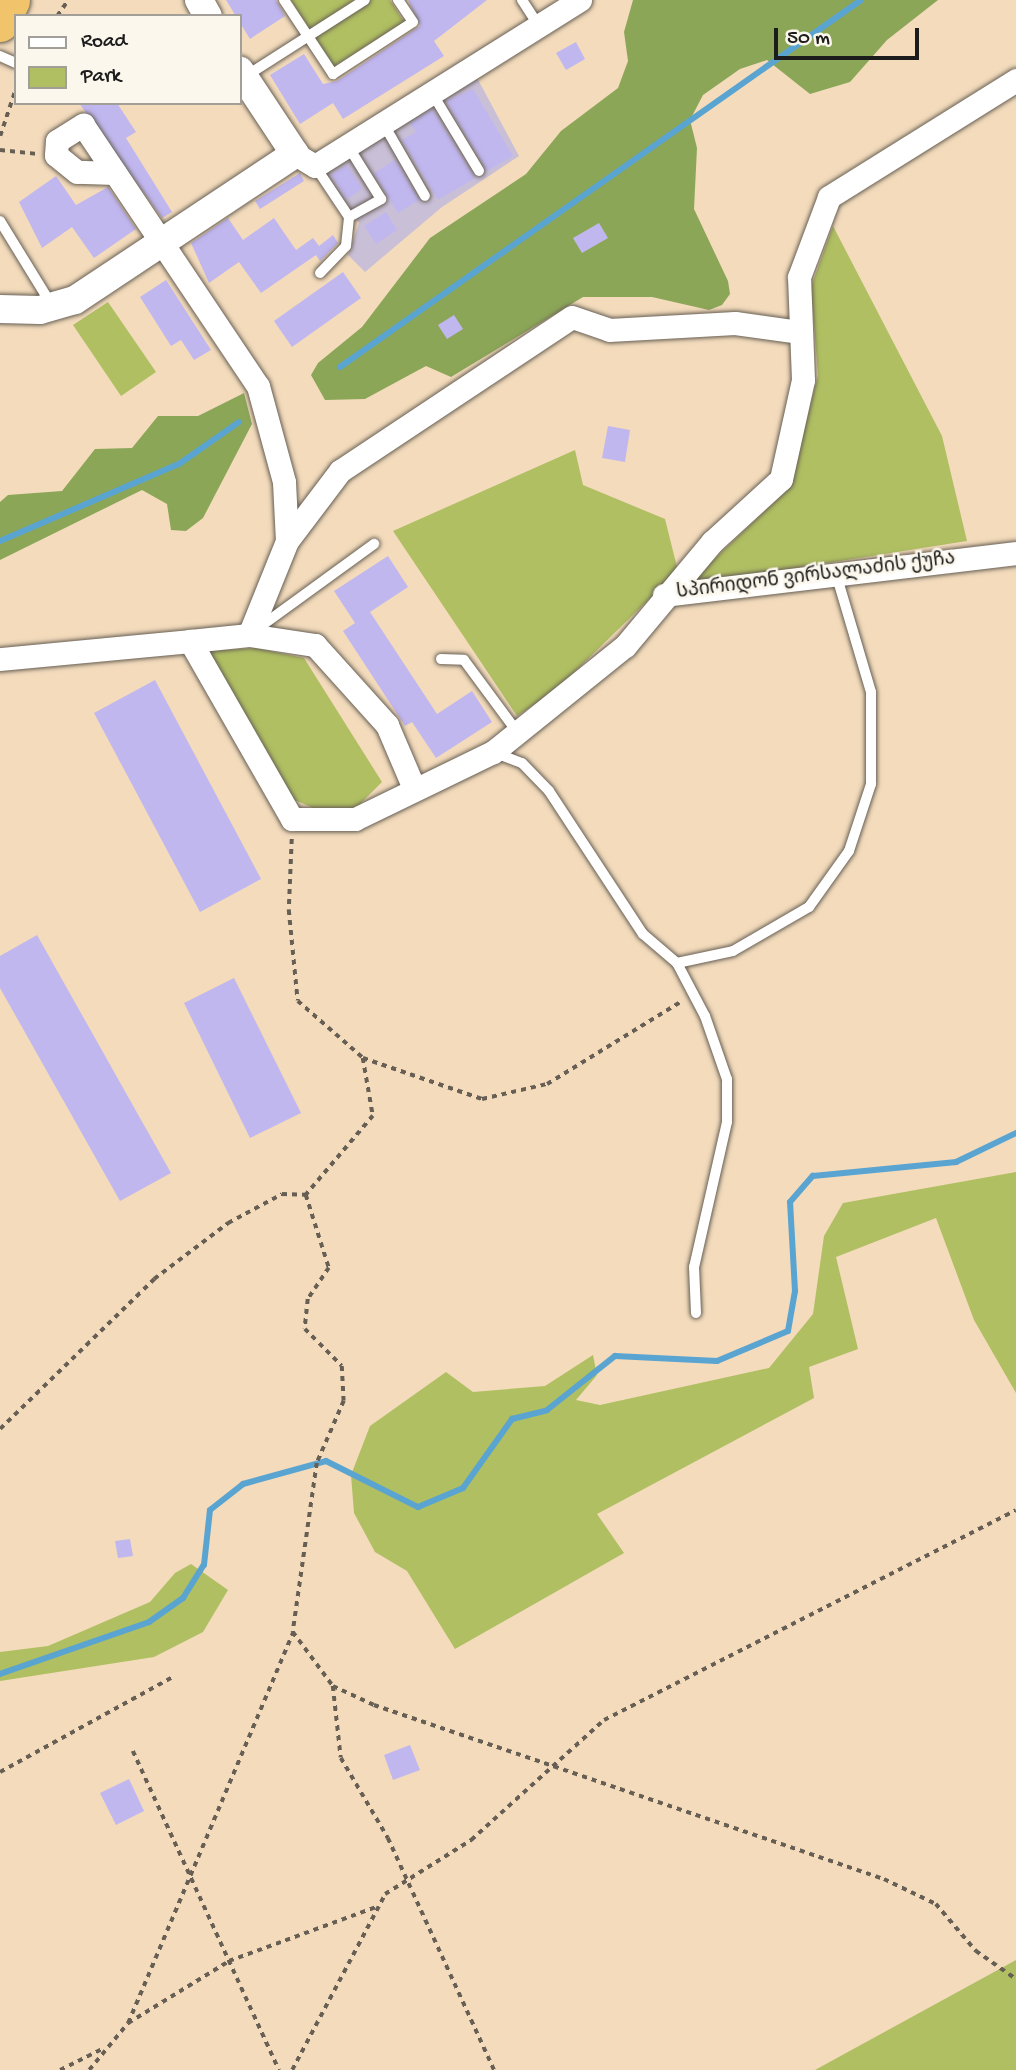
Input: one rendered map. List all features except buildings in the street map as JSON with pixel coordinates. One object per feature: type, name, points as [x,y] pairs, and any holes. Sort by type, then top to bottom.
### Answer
[{"type":"highway","points":[[0,23],[11,0]]},
{"type":"street","points":[[0,309],[52,307],[75,300],[160,241],[305,160],[348,146],[580,0]]},
{"type":"street","points":[[242,75],[305,160]]},
{"type":"street","points":[[664,595],[781,479],[803,380],[799,277],[829,197],[1016,80]]},
{"type":"street","points":[[115,173],[77,172],[56,155],[58,141],[83,125],[258,386],[284,482],[287,541]]},
{"type":"street","points":[[249,635],[287,541],[340,471],[572,317],[609,330],[735,323],[800,332]]},
{"type":"street","name":"სპირიდონ ვირსალაძის ქუჩა","points":[[292,820],[355,819],[414,786],[493,752],[519,736],[625,646],[664,595],[1016,553]]},
{"type":"street","points":[[0,659],[249,635],[315,645],[387,725],[414,786]]},
{"type":"street","points":[[190,641],[292,820]]},
{"type":"lane","points":[[284,0],[333,74],[413,22],[398,0]]},
{"type":"lane","points":[[242,75],[365,0]]},
{"type":"lane","points":[[522,0],[539,26]]},
{"type":"lane","points":[[432,93],[479,171]]},
{"type":"lane","points":[[383,123],[425,196]]},
{"type":"lane","points":[[348,146],[381,199],[349,217]]},
{"type":"lane","points":[[305,160],[349,217],[346,246],[320,273]]},
{"type":"lane","points":[[0,220],[52,307]]},
{"type":"lane","points":[[249,635],[374,544]]},
{"type":"lane","points":[[677,963],[733,951],[810,907],[849,851],[871,784],[871,692],[836,574]]},
{"type":"lane","points":[[442,659],[464,660],[519,736]]},
{"type":"lane","points":[[493,752],[522,763],[549,791],[643,934],[677,963],[694,996],[727,1079],[727,1122],[694,1267],[696,1313]]},
{"type":"path","points":[[0,136],[14,94]]},
{"type":"path","points":[[0,150],[56,155]]},
{"type":"path","points":[[292,820],[289,910],[298,1001],[363,1058],[482,1099],[547,1084],[694,996]]},
{"type":"path","points":[[306,1195],[373,1116],[363,1058]]},
{"type":"path","points":[[0,1429],[154,1279],[228,1223],[282,1194],[306,1195]]},
{"type":"path","points":[[128,2023],[189,1873],[293,1632],[317,1463],[344,1401],[342,1366],[305,1329],[308,1299],[329,1268],[306,1195]]},
{"type":"path","points":[[292,2070],[378,1906],[407,1880],[471,1840],[550,1763],[604,1720],[1016,1510]]},
{"type":"path","points":[[293,1632],[333,1686],[341,1758],[407,1880],[494,2070]]},
{"type":"path","points":[[0,1772],[173,1677]]},
{"type":"path","points":[[333,1686],[895,1884],[936,1904],[976,1951],[1016,1979]]},
{"type":"path","points":[[133,1751],[279,2070]]},
{"type":"path","points":[[89,2070],[128,2023],[229,1961],[378,1906]]},
{"type":"path","points":[[61,2070],[104,2049]]},
{"type":"shaded area","points":[[475,74],[519,156],[442,207],[365,272],[348,255],[359,223],[321,168]]},
{"type":"green space","points":[[291,0],[390,0],[404,22],[333,67]]},
{"type":"green space","points":[[633,0],[938,0],[887,40],[850,82],[810,94],[767,60],[740,69],[703,95],[690,120],[697,148],[694,209],[728,281],[730,294],[722,305],[709,310],[652,297],[583,297],[451,377],[426,366],[365,399],[325,400],[311,375],[318,363],[362,327],[430,238],[526,174],[561,131],[618,88],[628,61],[624,32]]},
{"type":"green space","points":[[833,226],[942,436],[967,541],[687,585],[789,488],[818,375],[811,287]]},
{"type":"green space","points":[[108,302],[156,372],[121,396],[73,325]]},
{"type":"green space","points":[[244,393],[252,424],[203,518],[186,531],[171,530],[167,504],[142,490],[0,560],[0,502],[8,495],[62,491],[95,449],[132,448],[158,416],[198,416]]},
{"type":"green space","points":[[575,450],[583,485],[665,519],[678,571],[556,690],[517,716],[393,531]]},
{"type":"green space","points":[[255,648],[304,658],[382,782],[353,811],[326,813],[292,799],[210,663],[211,651]]},
{"type":"green space","points":[[1016,1172],[1016,1393],[974,1320],[936,1218],[836,1257],[858,1349],[809,1367],[814,1398],[597,1514],[624,1553],[455,1649],[407,1571],[375,1552],[354,1513],[351,1475],[370,1426],[446,1372],[473,1392],[545,1386],[593,1355],[597,1375],[576,1400],[600,1405],[769,1368],[813,1314],[824,1236],[843,1203]]},
{"type":"green space","points":[[191,1564],[228,1590],[203,1632],[154,1657],[0,1681],[0,1652],[48,1646],[150,1602],[175,1573]]},
{"type":"green space","points":[[1016,1960],[1016,2070],[815,2070]]},
{"type":"waterway","points":[[340,367],[861,0]]},
{"type":"waterway","points":[[0,541],[179,464],[239,422]]},
{"type":"waterway","points":[[0,1674],[149,1622],[183,1598],[204,1565],[210,1510],[243,1484],[326,1461],[418,1507],[463,1488],[512,1419],[547,1410],[615,1356],[717,1361],[788,1331],[795,1291],[790,1202],[813,1176],[956,1162],[1016,1133]]}]
